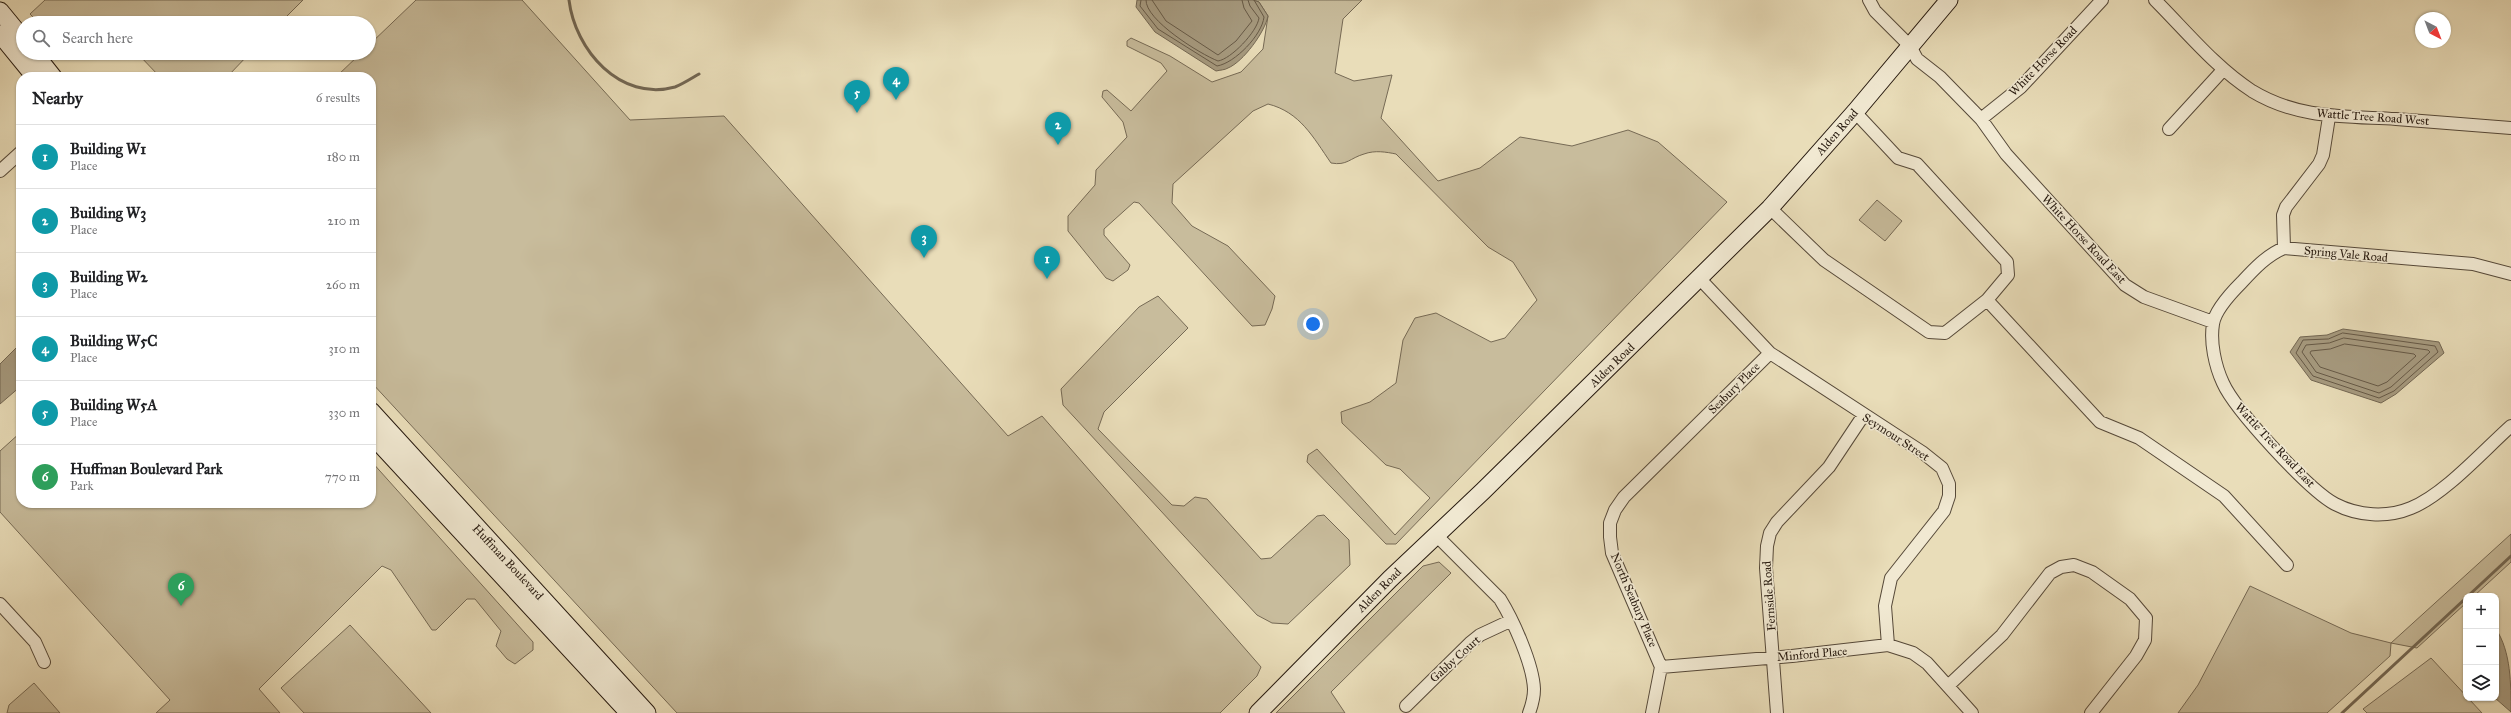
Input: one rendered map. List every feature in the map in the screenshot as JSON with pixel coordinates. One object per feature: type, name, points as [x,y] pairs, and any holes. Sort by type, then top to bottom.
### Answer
[{"type":"street","name":"White Horse Road East","points":[[1869,0],[1875,11],[1910,46],[1917,59],[1940,77],[1981,120],[2006,154],[2125,285],[2151,300],[2213,322]]},
{"type":"street","name":"Alden Road","points":[[1258,713],[1436,535],[1700,279],[1770,208],[1855,112],[1948,0]]},
{"type":"street","name":"White Horse Road","points":[[1981,120],[2021,87],[2102,0]]},
{"type":"street","name":"Wattle Tree Road West","points":[[2155,0],[2223,70],[2252,91],[2274,102],[2329,117],[2363,117],[2511,128]]},
{"type":"street","points":[[0,11],[16,30]]},
{"type":"street","points":[[0,34],[16,54]]},
{"type":"street","points":[[21,60],[31,72]]},
{"type":"street","points":[[40,60],[49,72]]},
{"type":"street","points":[[2169,129],[2223,70]]},
{"type":"street","points":[[1770,208],[1824,260],[1929,332],[1945,333],[1987,300],[2008,275],[2007,262],[1917,164],[1898,158],[1855,112]]},
{"type":"street","points":[[2213,322],[2237,287],[2255,268],[2271,254],[2284,248],[2283,215],[2286,207],[2319,164],[2323,154],[2329,117]]},
{"type":"street","points":[[0,171],[16,157]]},
{"type":"street","name":"Spring Vale Road","points":[[2284,248],[2473,264],[2511,274]]},
{"type":"street","name":"Seymour Street","points":[[1700,279],[1770,353],[1821,385],[1863,416],[1922,452],[1942,468],[1949,484],[1949,496],[1944,511],[1892,578],[1885,606],[1888,646]]},
{"type":"street","points":[[1987,300],[2100,422],[2139,438],[2224,496],[2286,565]]},
{"type":"street","name":"Wattle Tree Road East","points":[[2213,322],[2215,355],[2223,382],[2246,416],[2292,466],[2322,495],[2350,510],[2382,515],[2411,508],[2427,500],[2511,426]]},
{"type":"street","name":"Seabury Place","points":[[1698,424],[1770,353]]},
{"type":"street","name":"Huffman Boulevard","points":[[376,416],[647,713]]},
{"type":"street","name":"Fernside Road","points":[[1777,713],[1766,568],[1770,533],[1776,522],[1829,467],[1863,416]]},
{"type":"street","name":"North Seabury Place","points":[[1661,667],[1612,553],[1610,523],[1615,510],[1624,497],[1698,424]]},
{"type":"street","name":"Huffman Boulevard","points":[[376,439],[629,713]]},
{"type":"street","points":[[1436,535],[1500,599],[1526,658],[1534,688],[1529,713]]},
{"type":"street","points":[[1949,685],[2002,635],[2050,573],[2074,565],[2092,572],[2109,583],[2138,606],[2146,618],[2145,640],[2136,656],[2091,713]]},
{"type":"street","points":[[3,612],[35,642],[44,662]]},
{"type":"street","name":"Gabby Court","points":[[1406,706],[1470,643],[1480,635],[1510,621]]},
{"type":"street","name":"Minford Place","points":[[1661,667],[1774,658],[1888,646],[1913,653],[1927,663],[1949,685],[1972,713]]},
{"type":"street","points":[[1652,713],[1661,667]]},
{"type":"shaded area","points":[[45,0],[303,0],[287,16],[32,16],[30,14]]},
{"type":"shaded area","points":[[416,0],[522,0],[630,120],[724,116],[1008,436],[1042,416],[1261,667],[1257,676],[1220,713],[677,713],[376,387],[376,72],[341,72],[354,60],[376,60],[376,38]]},
{"type":"shaded area","points":[[1253,0],[1362,0],[1343,19],[1335,73],[1354,81],[1392,75],[1381,118],[1438,181],[1480,168],[1520,137],[1572,146],[1628,130],[1658,142],[1727,202],[1396,544],[1386,544],[1307,462],[1308,455],[1317,449],[1395,535],[1430,498],[1400,469],[1386,465],[1342,423],[1341,412],[1370,402],[1396,383],[1403,340],[1415,318],[1436,313],[1491,342],[1505,338],[1537,300],[1513,262],[1488,247],[1396,154],[1372,152],[1359,156],[1345,163],[1331,163],[1312,135],[1297,119],[1289,113],[1268,104],[1253,111],[1173,184],[1172,203],[1192,226],[1228,246],[1275,296],[1272,309],[1265,325],[1252,326],[1139,203],[1134,202],[1104,229],[1104,235],[1130,265],[1128,270],[1113,281],[1106,278],[1068,231],[1068,216],[1095,185],[1096,170],[1127,137],[1123,122],[1102,97],[1103,91],[1107,90],[1131,111],[1167,71],[1161,63],[1127,46],[1127,41],[1131,38],[1170,56],[1212,82],[1241,72],[1263,49],[1268,16],[1259,2]]},
{"type":"shaded area","points":[[144,60],[243,60],[232,72],[155,72]]},
{"type":"shaded area","points":[[1877,200],[1902,221],[1885,241],[1859,220]]},
{"type":"shaded area","points":[[1158,296],[1188,328],[1104,412],[1098,429],[1172,505],[1184,506],[1195,497],[1207,499],[1261,559],[1271,558],[1317,516],[1324,515],[1349,540],[1350,565],[1288,624],[1272,623],[1257,615],[1063,405],[1061,389],[1139,307]]},
{"type":"shaded area","points":[[16,437],[16,508],[376,508],[376,467],[533,642],[533,650],[515,664],[507,659],[496,646],[501,631],[475,599],[467,599],[436,630],[432,630],[391,570],[382,566],[259,689],[280,713],[156,713],[170,700],[0,512],[0,451]]},
{"type":"shaded area","points":[[2511,534],[2511,562],[2477,593],[2463,593],[2463,606],[2417,648],[2391,643]]},
{"type":"shaded area","points":[[1439,562],[1451,573],[1331,692],[1345,713],[1276,713],[1423,566]]},
{"type":"shaded area","points":[[2250,586],[2351,633],[2391,643],[2390,656],[2327,713],[2178,713],[2198,685]]},
{"type":"shaded area","points":[[350,625],[431,713],[304,713],[281,688]]},
{"type":"shaded area","points":[[2431,658],[2463,693],[2463,701],[2471,701],[2482,713],[2367,713],[2363,709]]},
{"type":"shaded area","points":[[34,683],[60,713],[7,713],[9,705]]},
{"type":"water","points":[[1137,0],[1253,0],[1259,2],[1268,16],[1263,30],[1258,38],[1240,60],[1234,65],[1216,71],[1155,32],[1136,7]]},
{"type":"water","points":[[2343,329],[2439,342],[2444,353],[2396,394],[2381,403],[2311,380],[2290,352],[2300,337],[2327,335]]},
{"type":"water","points":[[16,348],[16,390],[0,404],[0,364]]},
{"type":"water","points":[[2499,634],[2505,648],[2509,669],[2511,712],[2498,701]]},
{"type":"waterway","points":[[569,0],[573,19],[580,37],[604,68],[619,79],[636,87],[655,90],[675,87],[699,74]]},
{"type":"waterway","points":[[2471,593],[2511,556]]},
{"type":"waterway","points":[[2342,713],[2463,601]]},
{"type":"place","name":"Building W5C","points":[[896,100]]},
{"type":"place","name":"Building W5A","points":[[857,113]]},
{"type":"place","name":"Building W3","points":[[1058,145]]},
{"type":"place","name":"Building W2","points":[[924,258]]},
{"type":"place","name":"Building W1","points":[[1047,279]]},
{"type":"place","name":"Huffman Boulevard Park","points":[[181,606]]}]
